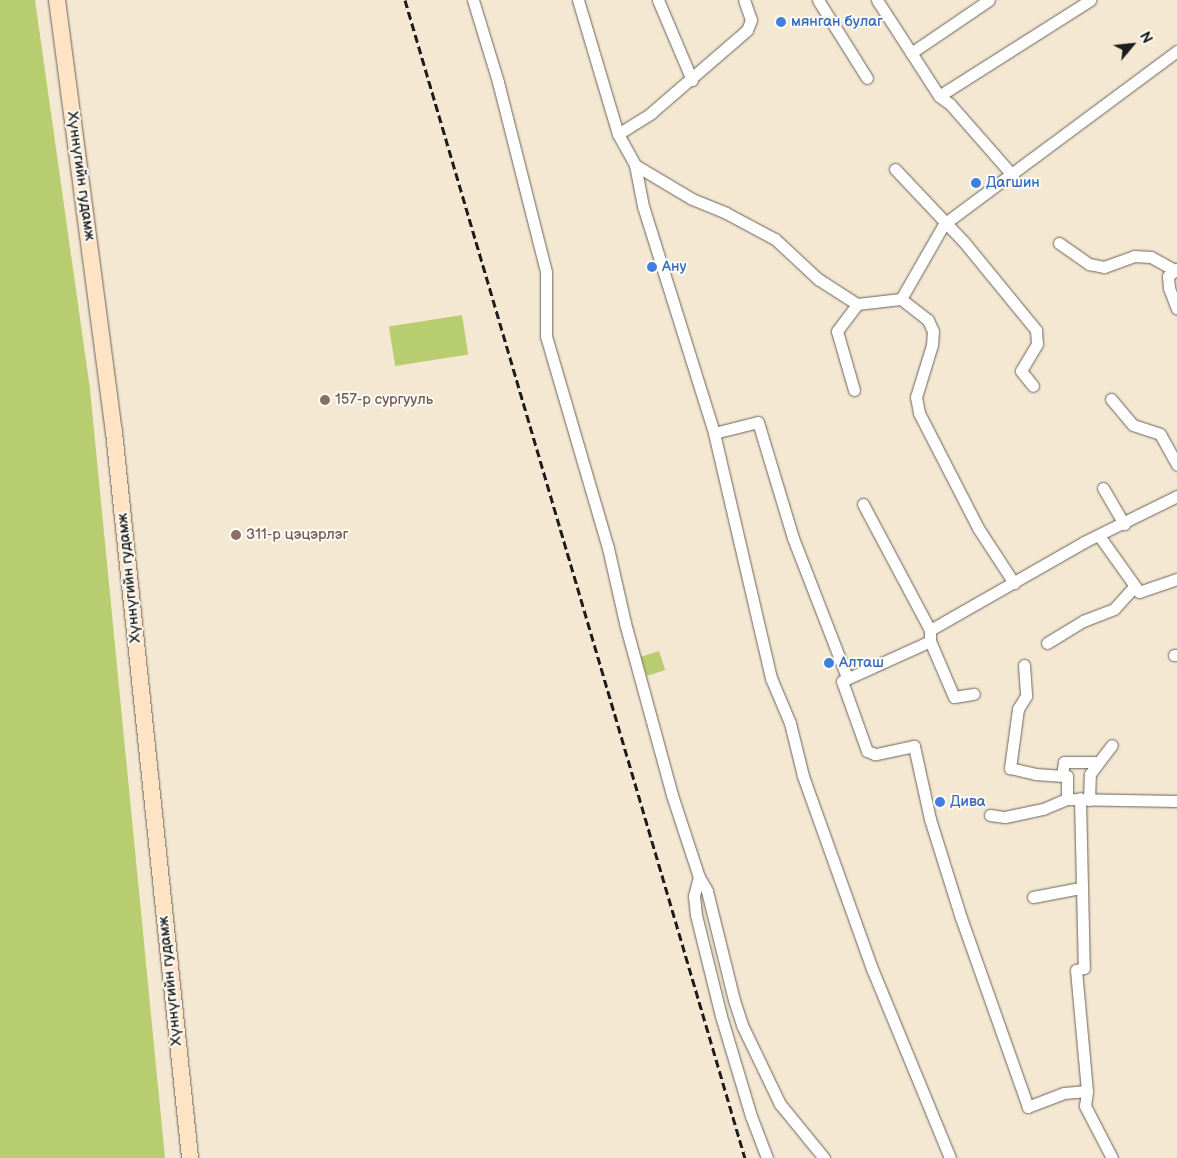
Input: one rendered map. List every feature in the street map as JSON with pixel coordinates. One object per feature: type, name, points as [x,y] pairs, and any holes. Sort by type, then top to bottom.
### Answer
[{"type":"main road","name":"Хүннүгийн гудамж","points":[[57,0],[113,422],[190,1158]]},
{"type":"street","points":[[473,0],[498,82],[546,272],[546,336],[608,548],[656,740],[699,877],[707,890],[742,1024],[780,1104],[824,1158]]},
{"type":"street","points":[[578,0],[618,134],[634,166],[643,206],[714,433],[764,654],[790,724],[803,776],[879,986],[950,1158]]},
{"type":"street","points":[[658,0],[692,80]]},
{"type":"street","points":[[618,134],[651,113],[692,80],[747,30],[751,20],[744,0]]},
{"type":"street","points":[[818,0],[867,78]]},
{"type":"street","points":[[877,0],[939,96],[950,104],[1013,176]]},
{"type":"street","points":[[911,53],[989,0]]},
{"type":"street","points":[[939,96],[1090,0]]},
{"type":"street","points":[[902,299],[944,224],[1013,176],[1177,51]]},
{"type":"street","points":[[634,166],[692,199],[726,213],[775,240],[818,279],[857,304],[902,299],[928,320],[933,331],[932,345],[916,397],[919,413],[978,528],[1014,583]]},
{"type":"street","points":[[895,169],[944,224],[964,242],[1036,330],[1037,344],[1021,371],[1033,386]]},
{"type":"street","points":[[1060,243],[1089,264],[1104,267],[1134,256],[1151,257],[1176,269],[1168,276],[1168,288],[1177,309]]},
{"type":"street","points":[[854,390],[837,331],[857,304]]},
{"type":"street","points":[[1111,398],[1133,425],[1160,434],[1177,465]]},
{"type":"street","points":[[714,433],[758,422],[793,538],[847,677]]},
{"type":"street","points":[[1103,488],[1124,524]]},
{"type":"street","points":[[1087,1091],[1064,1094],[1028,1107],[958,908],[930,819],[914,746],[875,754],[867,751],[842,681],[930,636],[1084,542],[1100,537],[1177,496]]},
{"type":"street","points":[[863,504],[930,636],[954,696],[974,694]]},
{"type":"street","points":[[1100,537],[1139,592],[1177,579]]},
{"type":"street","points":[[1047,642],[1083,621],[1114,609],[1135,586]]},
{"type":"street","points":[[1024,665],[1026,696],[1018,708],[1010,768],[1035,774],[1067,776],[1067,799]]},
{"type":"street","points":[[1112,745],[1090,774],[1084,799],[1080,888],[1084,968],[1076,970],[1087,1091],[1085,1106],[1112,1158]]},
{"type":"street","points":[[1062,775],[1064,762],[1098,762]]},
{"type":"street","points":[[990,815],[1005,817],[1042,809],[1067,799],[1177,801]]},
{"type":"street","points":[[699,877],[694,896],[696,915],[721,1016],[751,1116],[767,1158]]},
{"type":"street","points":[[1033,897],[1080,888]]},
{"type":"green space","points":[[0,0],[35,0],[90,389],[165,1158],[0,1158]]},
{"type":"green space","points":[[462,315],[468,355],[395,366],[389,327]]},
{"type":"green space","points":[[659,651],[665,670],[647,676],[641,657]]},
{"type":"railway","points":[[405,0],[745,1158]]},
{"type":"place","name":"мянган булаг","points":[[781,22]]},
{"type":"place","name":"Дагшин","points":[[976,183]]},
{"type":"place","name":"Ану","points":[[652,267]]},
{"type":"place","name":"157-р сургууль","points":[[325,400]]},
{"type":"place","name":"311-р цэцэрлэг","points":[[236,535]]},
{"type":"place","name":"Алташ","points":[[829,663]]},
{"type":"place","name":"Дива","points":[[940,802]]}]
